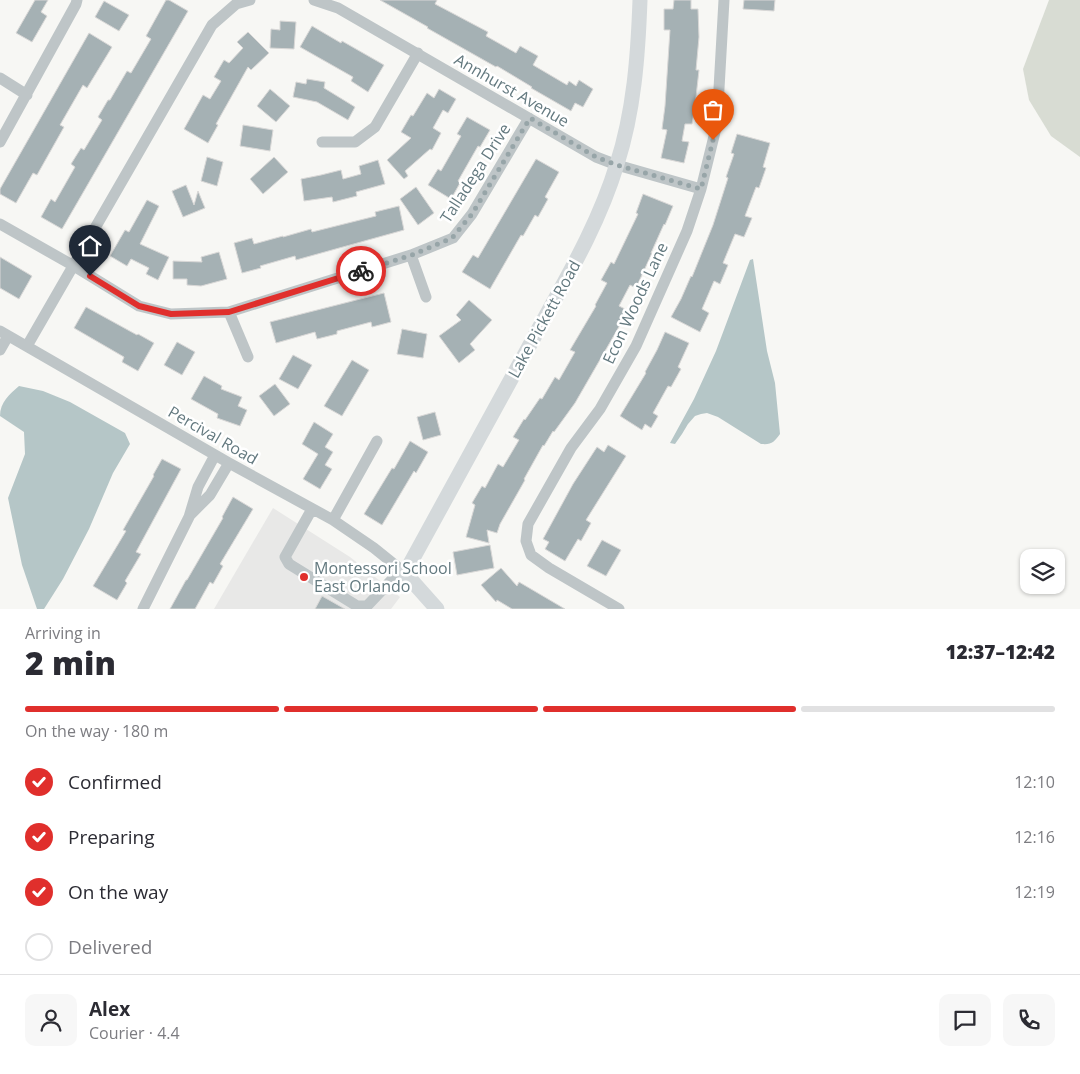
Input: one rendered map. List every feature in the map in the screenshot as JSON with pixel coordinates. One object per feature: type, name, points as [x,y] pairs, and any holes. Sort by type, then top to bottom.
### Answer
[{"type":"main road","name":"Lake Pickett Road","points":[[403,572],[595,223],[617,165],[629,121],[633,99],[640,0]]},
{"type":"main road","points":[[403,572],[436,609]]},
{"type":"street","points":[[0,142],[77,0]]},
{"type":"street","points":[[27,346],[212,25],[235,2],[250,0]]},
{"type":"street","name":"Annhurst Avenue","points":[[314,0],[338,8],[530,118],[587,153],[617,165],[701,189]]},
{"type":"street","name":"Econ Woods Lane","points":[[620,609],[549,568],[531,555],[526,541],[528,524],[571,448],[600,409],[636,346],[687,231],[701,189],[717,124],[724,0]]},
{"type":"street","points":[[322,142],[355,142],[375,127],[418,53]]},
{"type":"street","points":[[0,78],[27,95]]},
{"type":"street","name":"Talladega Drive","points":[[0,224],[139,306],[171,314],[229,312],[412,255],[452,238],[472,214],[530,118]]},
{"type":"street","points":[[412,255],[426,298]]},
{"type":"street","points":[[229,312],[248,357]]},
{"type":"street","points":[[0,350],[4,334]]},
{"type":"street","name":"Percival Road","points":[[4,334],[215,455],[334,520],[374,548],[403,572]]},
{"type":"street","points":[[334,520],[377,441]]},
{"type":"street","points":[[143,609],[189,517],[198,487],[215,455]]},
{"type":"street","points":[[189,517],[210,495],[230,463]]},
{"type":"street","points":[[312,509],[285,557],[289,564],[357,606],[367,606],[403,572]]},
{"type":"shaded area","points":[[1049,0],[1080,0],[1080,157],[1051,136],[1029,100],[1023,69]]},
{"type":"shaded area","points":[[753,259],[767,351],[775,383],[780,434],[772,442],[761,444],[718,417],[707,413],[695,416],[675,444],[670,443],[694,399],[716,351],[750,260]]},
{"type":"shaded area","points":[[19,386],[43,391],[70,402],[125,433],[130,444],[113,473],[89,529],[63,579],[44,609],[37,609],[22,565],[8,498],[25,454],[24,432],[0,416],[0,411],[6,399]]},
{"type":"shaded area","name":"Montessori School East Orlando","points":[[273,508],[350,557],[400,597],[391,609],[214,609]]},
{"type":"building","points":[[35,0],[48,0],[41,12],[47,16],[32,42],[16,33]]},
{"type":"building","points":[[166,0],[188,11],[62,229],[41,217],[51,199],[55,202],[75,167],[71,164],[81,148],[84,150],[102,120],[98,117],[108,100],[110,100],[127,71],[131,73],[151,39],[146,36]]},
{"type":"building","points":[[380,0],[437,0],[435,4],[488,32],[486,36],[516,53],[520,46],[538,56],[533,65],[567,85],[569,81],[576,86],[579,80],[593,89],[583,107],[575,103],[571,111],[497,66]]},
{"type":"building","points":[[674,0],[691,0],[691,9],[698,9],[699,37],[696,70],[699,70],[692,124],[685,124],[682,141],[689,142],[684,163],[661,158],[667,130],[662,129],[670,30],[664,30],[664,9],[673,9]]},
{"type":"building","points":[[744,0],[775,0],[774,11],[743,9]]},
{"type":"building","points":[[104,1],[129,15],[119,31],[95,17]]},
{"type":"building","points":[[280,21],[296,22],[294,49],[270,48],[271,29],[280,30]]},
{"type":"building","points":[[312,26],[384,65],[368,92],[351,81],[353,77],[300,47]]},
{"type":"building","points":[[248,32],[269,53],[251,70],[248,67],[216,124],[218,125],[208,143],[184,129],[203,95],[210,99],[221,81],[214,77],[224,60],[229,63],[243,48],[237,42]]},
{"type":"building","points":[[89,33],[112,47],[87,88],[83,85],[60,125],[64,127],[37,175],[33,173],[16,203],[0,194],[0,189]]},
{"type":"building","points":[[307,79],[325,82],[324,88],[355,107],[348,120],[317,102],[293,97],[296,82],[306,84]]},
{"type":"building","points":[[270,89],[290,106],[276,122],[257,106]]},
{"type":"building","points":[[439,89],[456,99],[448,113],[443,110],[433,128],[441,133],[432,150],[430,149],[405,171],[408,176],[404,179],[387,160],[411,138],[401,132],[427,93],[434,98]]},
{"type":"building","points":[[467,117],[490,130],[480,147],[478,146],[458,181],[460,183],[451,199],[428,185],[438,169],[441,171],[461,136],[457,134]]},
{"type":"building","points":[[243,125],[273,130],[270,151],[240,146]]},
{"type":"building","points":[[737,134],[770,143],[763,167],[766,168],[759,188],[756,187],[745,216],[752,218],[744,237],[735,234],[723,263],[728,265],[720,284],[714,281],[702,309],[709,313],[700,332],[671,317],[692,277],[713,225],[728,178],[726,177],[734,154],[731,153]]},
{"type":"building","points":[[207,157],[223,162],[217,186],[201,181]]},
{"type":"building","points":[[274,157],[288,172],[263,194],[250,179]]},
{"type":"building","points":[[536,159],[559,172],[545,197],[548,199],[538,217],[535,215],[523,236],[521,235],[490,289],[462,272],[473,255],[478,258]]},
{"type":"building","points":[[378,160],[385,184],[356,192],[357,196],[333,202],[332,197],[304,201],[301,179],[341,170],[343,179],[361,174],[359,166]]},
{"type":"building","points":[[186,185],[194,205],[198,191],[205,208],[183,217],[172,191]]},
{"type":"building","points":[[416,187],[434,213],[418,225],[400,199]]},
{"type":"building","points":[[643,194],[673,206],[636,288],[630,285],[619,306],[627,310],[618,324],[620,325],[575,403],[543,445],[500,524],[497,533],[487,530],[489,543],[466,537],[475,505],[472,503],[482,486],[485,488],[498,464],[503,467],[519,440],[513,437],[524,419],[540,398],[542,399],[555,377],[559,380],[575,352],[570,350],[607,283],[601,280],[611,262],[614,264],[638,214],[636,213]]},
{"type":"building","points":[[147,200],[159,206],[140,244],[169,257],[158,280],[146,274],[149,268],[131,259],[127,266],[110,256],[125,230],[129,232]]},
{"type":"building","points":[[399,206],[404,230],[296,260],[295,256],[242,273],[234,243],[252,238],[254,244],[311,229],[312,232],[376,216],[375,212]]},
{"type":"building","points":[[219,252],[227,279],[201,286],[187,285],[187,279],[173,279],[173,261],[202,262],[201,257]]},
{"type":"building","points":[[0,257],[32,276],[19,299],[0,288]]},
{"type":"building","points":[[384,293],[391,322],[372,327],[371,322],[337,331],[337,334],[317,339],[315,332],[276,343],[270,322]]},
{"type":"building","points":[[469,300],[492,320],[470,344],[475,350],[459,363],[439,336],[461,320],[456,315]]},
{"type":"building","points":[[86,307],[154,343],[138,371],[122,362],[124,357],[74,328]]},
{"type":"building","points":[[402,329],[427,334],[423,358],[397,354]]},
{"type":"building","points":[[665,332],[689,343],[678,367],[681,369],[671,387],[668,386],[653,413],[658,416],[651,428],[645,424],[642,430],[620,416],[646,373]]},
{"type":"building","points":[[177,342],[195,352],[182,375],[164,365]]},
{"type":"building","points":[[293,355],[312,365],[298,389],[279,379]]},
{"type":"building","points":[[352,360],[369,370],[342,416],[324,406]]},
{"type":"building","points":[[204,376],[222,386],[221,389],[242,397],[238,406],[247,410],[240,426],[217,418],[218,414],[191,399]]},
{"type":"building","points":[[275,384],[290,404],[274,416],[259,396]]},
{"type":"building","points":[[435,412],[441,435],[423,440],[417,417]]},
{"type":"building","points":[[314,422],[333,434],[325,447],[333,452],[325,465],[332,469],[320,489],[303,479],[318,454],[302,444]]},
{"type":"building","points":[[410,441],[428,452],[416,473],[414,471],[382,525],[364,514]]},
{"type":"building","points":[[608,445],[626,456],[586,520],[591,523],[581,541],[578,539],[565,561],[545,549],[549,542],[543,539],[573,484],[597,447],[604,452]]},
{"type":"building","points":[[162,459],[181,469],[136,552],[141,554],[125,581],[127,583],[117,600],[93,586],[126,531],[123,530]]},
{"type":"building","points":[[233,497],[253,509],[220,564],[223,566],[213,584],[210,582],[195,609],[170,609],[223,518]]},
{"type":"building","points":[[602,540],[621,550],[606,576],[587,566]]},
{"type":"building","points":[[490,545],[494,568],[457,575],[453,552]]},
{"type":"building","points":[[501,568],[517,586],[519,582],[565,609],[512,609],[497,600],[496,602],[481,585]]},
{"type":"building","points":[[322,596],[345,609],[315,609]]},
{"type":"way so far","points":[[361,271],[412,255],[452,238],[472,214],[530,118],[596,157],[617,165],[701,189],[713,140]]},
{"type":"place","name":"Montessori School East Orlando","points":[[304,577]]},
{"type":"route","points":[[90,276],[139,306],[171,314],[229,312],[361,271]]}]
